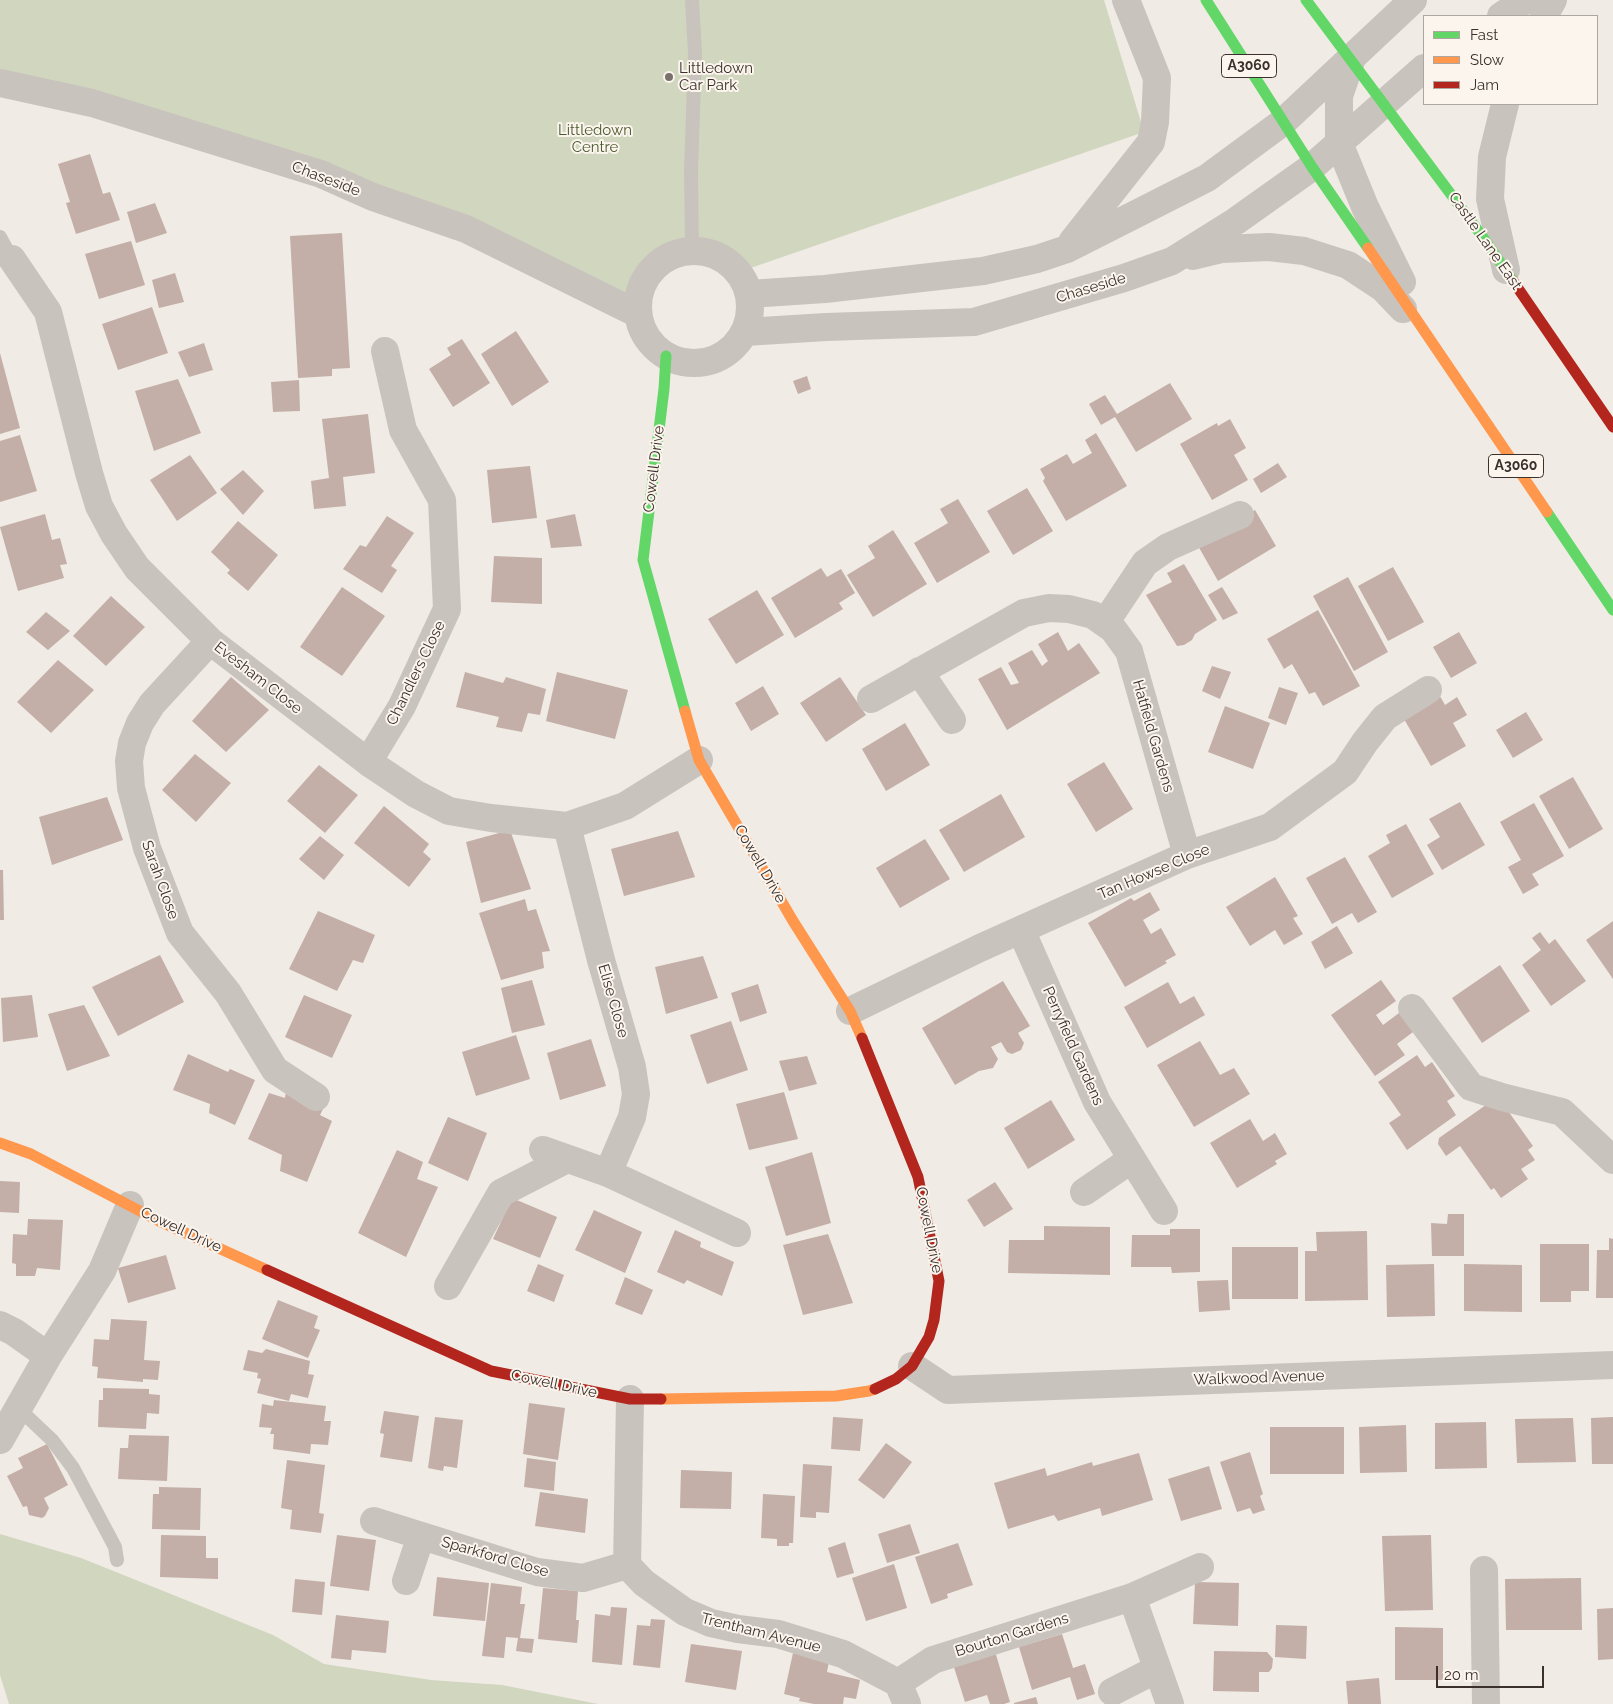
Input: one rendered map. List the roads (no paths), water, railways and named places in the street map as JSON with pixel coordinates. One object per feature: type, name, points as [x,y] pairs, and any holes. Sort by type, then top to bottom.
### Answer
[{"type":"street","points":[[1067,249],[1151,142],[1155,122],[1157,78],[1126,0]]},
{"type":"street","name":"Castle Lane East","points":[[1306,0],[1384,102],[1506,270],[1613,427]]},
{"type":"street","points":[[749,294],[825,289],[983,271],[1037,259],[1067,249],[1207,178],[1283,122],[1413,0]]},
{"type":"street","points":[[1503,15],[1526,0]]},
{"type":"street","points":[[1544,15],[1552,0]]},
{"type":"street","name":"A3060","points":[[1207,4],[1312,167],[1426,331],[1613,610]]},
{"type":"street","points":[[1352,59],[1340,96],[1339,142],[1365,207],[1426,331]]},
{"type":"street","name":"Chaseside","points":[[745,332],[826,326],[974,322],[1124,278],[1172,261],[1236,220],[1312,167],[1423,69]]},
{"type":"street","name":"Chaseside","points":[[0,82],[92,103],[321,174],[373,197],[466,229],[638,314]]},
{"type":"street","points":[[1505,105],[1492,157],[1490,199],[1506,270]]},
{"type":"street","points":[[1172,261],[1222,249],[1269,247],[1304,251],[1348,265],[1383,288],[1426,331]]},
{"type":"street","name":"Evesham Close","points":[[6,248],[48,312],[99,506],[114,534],[137,568],[210,640],[368,762],[416,794],[450,811],[491,818],[567,826],[625,806],[700,760]]},
{"type":"street","points":[[692,250],[708,252],[722,257],[739,272],[746,282],[751,307],[750,320],[745,332],[735,346],[720,357],[703,363],[685,363],[672,358],[654,347],[643,332],[638,314],[639,294],[647,275],[668,256],[692,250]]},
{"type":"street","name":"Chandlers Close","points":[[368,762],[402,706],[447,609],[442,500],[403,430],[385,351]]},
{"type":"street","name":"Cowell Drive","points":[[0,1143],[31,1154],[159,1221],[491,1371],[630,1399],[836,1396],[869,1391],[896,1379],[912,1366],[929,1337],[934,1320],[939,1281],[918,1177],[882,1085],[850,1011],[793,921],[700,760],[644,560],[664,389],[672,358]]},
{"type":"street","points":[[1105,623],[1145,564],[1168,547],[1240,514]]},
{"type":"street","name":"Hatfield Gardens","points":[[871,699],[1024,613],[1049,608],[1069,608],[1094,615],[1113,629],[1129,652],[1187,855]]},
{"type":"street","name":"Sarah Close","points":[[210,640],[152,704],[140,723],[132,742],[129,761],[131,788],[147,848],[180,933],[228,992],[275,1070],[316,1097]]},
{"type":"street","points":[[919,671],[952,720]]},
{"type":"street","name":"Tan Howse Close","points":[[850,1011],[980,948],[1187,855],[1270,827],[1345,772],[1365,742],[1386,718],[1428,690]]},
{"type":"street","name":"Elise Close","points":[[567,826],[601,960],[632,1067],[636,1094],[632,1117],[608,1173]]},
{"type":"street","name":"Perryfield Gardens","points":[[1021,930],[1097,1102],[1164,1211]]},
{"type":"street","points":[[1412,1008],[1471,1087],[1562,1112],[1613,1160]]},
{"type":"street","points":[[448,1286],[501,1192],[555,1154],[608,1173],[737,1233]]},
{"type":"street","points":[[1084,1192],[1132,1159]]},
{"type":"street","points":[[0,1440],[48,1356],[102,1271],[130,1205]]},
{"type":"street","points":[[0,1325],[14,1332],[48,1356]]},
{"type":"street","name":"Walkwood Avenue","points":[[912,1366],[948,1390],[1613,1365]]},
{"type":"street","points":[[627,1565],[630,1399]]},
{"type":"street","name":"Sparkford Close","points":[[374,1521],[537,1572],[583,1578],[627,1565]]},
{"type":"street","name":"Sparkford Close","points":[[406,1581],[421,1536]]},
{"type":"street","name":"Trentham Avenue","points":[[627,1565],[644,1583],[685,1612],[711,1623],[738,1629],[778,1634],[843,1654],[902,1694]]},
{"type":"street","name":"Bourton Gardens","points":[[902,1694],[933,1660],[1132,1597],[1200,1567]]},
{"type":"street","points":[[1484,1570],[1486,1704]]},
{"type":"street","points":[[1132,1597],[1170,1704]]},
{"type":"street","points":[[1112,1692],[1157,1668]]},
{"type":"lane","points":[[692,0],[695,53],[691,171],[692,250]]},
{"type":"lane","points":[[18,1408],[52,1440],[73,1468],[115,1547],[117,1560]]},
{"type":"place","name":"Littledown Car Park","points":[[669,77]]},
{"type":"park label","name":"Littledown Centre","points":[[595,138]]}]
